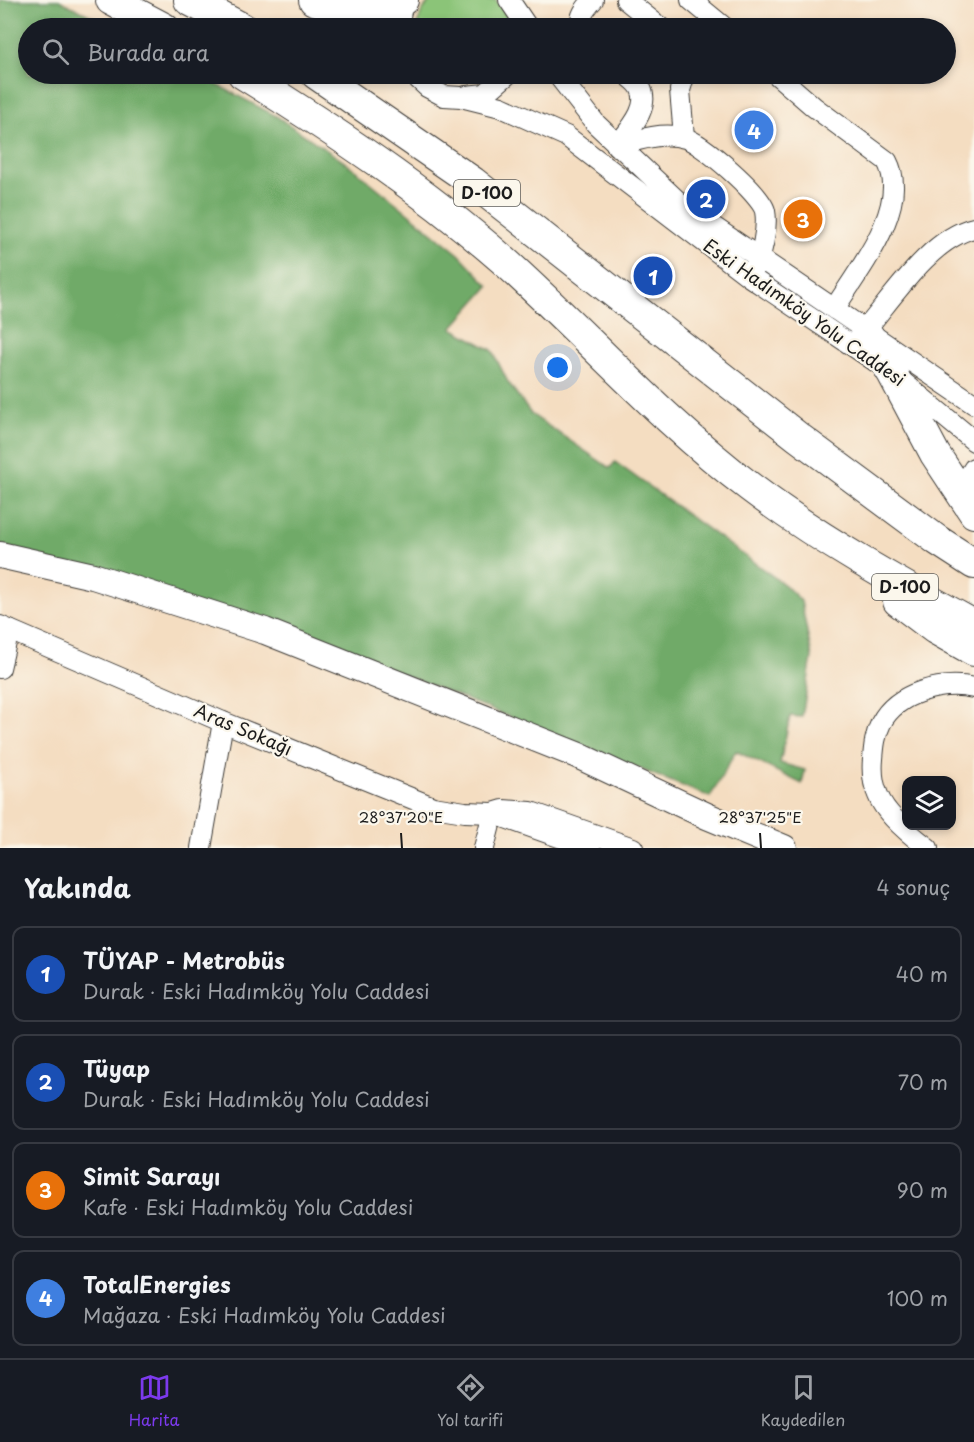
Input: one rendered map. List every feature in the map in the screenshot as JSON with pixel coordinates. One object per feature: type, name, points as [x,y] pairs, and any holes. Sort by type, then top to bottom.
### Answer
[{"type":"highway","points":[[111,0],[145,18]]},
{"type":"highway","points":[[189,0],[222,18]]},
{"type":"highway","points":[[314,0],[337,8],[366,10],[389,6],[403,0]]},
{"type":"highway","name":"D-100","points":[[258,84],[407,183],[502,260],[695,442],[750,487],[838,546],[974,626]]},
{"type":"highway","name":"D-100","points":[[331,84],[473,182],[798,437],[937,540],[974,564]]},
{"type":"highway","points":[[865,330],[892,373],[934,454],[970,506]]},
{"type":"highway","points":[[838,546],[862,572],[935,629],[974,651]]},
{"type":"main road","points":[[201,0],[226,18]]},
{"type":"main road","points":[[0,555],[93,576],[265,631],[577,754],[707,816],[781,847]]},
{"type":"street","points":[[400,18],[403,0]]},
{"type":"street","points":[[510,0],[521,18]]},
{"type":"street","points":[[581,18],[583,11],[593,0]]},
{"type":"street","points":[[626,0],[649,18]]},
{"type":"street","points":[[691,0],[713,18]]},
{"type":"street","name":"Eski Hadımköy Yolu Caddesi","points":[[424,84],[444,96],[461,97],[501,107],[566,136],[750,277],[892,373],[974,441]]},
{"type":"street","points":[[461,97],[485,94],[496,84]]},
{"type":"street","name":"Eski Hadımköy Yolu Caddesi","points":[[565,84],[596,124],[617,146],[683,206],[974,404]]},
{"type":"street","points":[[617,146],[637,120],[643,100],[640,87],[637,84]]},
{"type":"street","points":[[682,84],[680,90],[684,137]]},
{"type":"street","points":[[788,84],[814,107],[887,161],[893,172],[895,190],[877,242],[834,309]]},
{"type":"street","points":[[617,146],[645,137],[684,137],[701,148],[754,192],[765,211],[760,259],[750,277]]},
{"type":"street","points":[[865,330],[920,265],[957,232],[974,228]]},
{"type":"street","points":[[970,506],[965,482],[974,468]]},
{"type":"street","points":[[0,668],[4,628]]},
{"type":"street","name":"Aras Sokağı","points":[[4,628],[223,722],[433,807],[493,813],[590,848]]},
{"type":"street","points":[[928,848],[906,831],[878,796],[872,770],[875,738],[882,721],[902,701],[928,689],[958,685],[974,688]]},
{"type":"street","points":[[201,848],[223,722]]},
{"type":"street","name":"Aras Sokağı","points":[[493,813],[503,810],[531,812],[633,848]]},
{"type":"street","points":[[484,848],[493,813]]},
{"type":"green space","points":[[0,0],[59,0],[95,18],[18,18],[18,84],[216,84],[276,116],[349,165],[459,254],[489,286],[452,328],[492,350],[508,382],[531,414],[610,468],[615,462],[785,585],[801,601],[812,657],[802,717],[790,716],[780,763],[805,770],[802,784],[736,751],[710,797],[372,662],[0,545]]},
{"type":"green space","points":[[431,0],[496,0],[507,18],[420,18]]},
{"type":"place","name":"TotalEnergies","points":[[754,130]]},
{"type":"place","name":"Tüyap","points":[[706,199]]},
{"type":"place","name":"Simit Sarayı","points":[[803,219]]},
{"type":"place","name":"TÜYAP - Metrobüs","points":[[653,276]]}]
